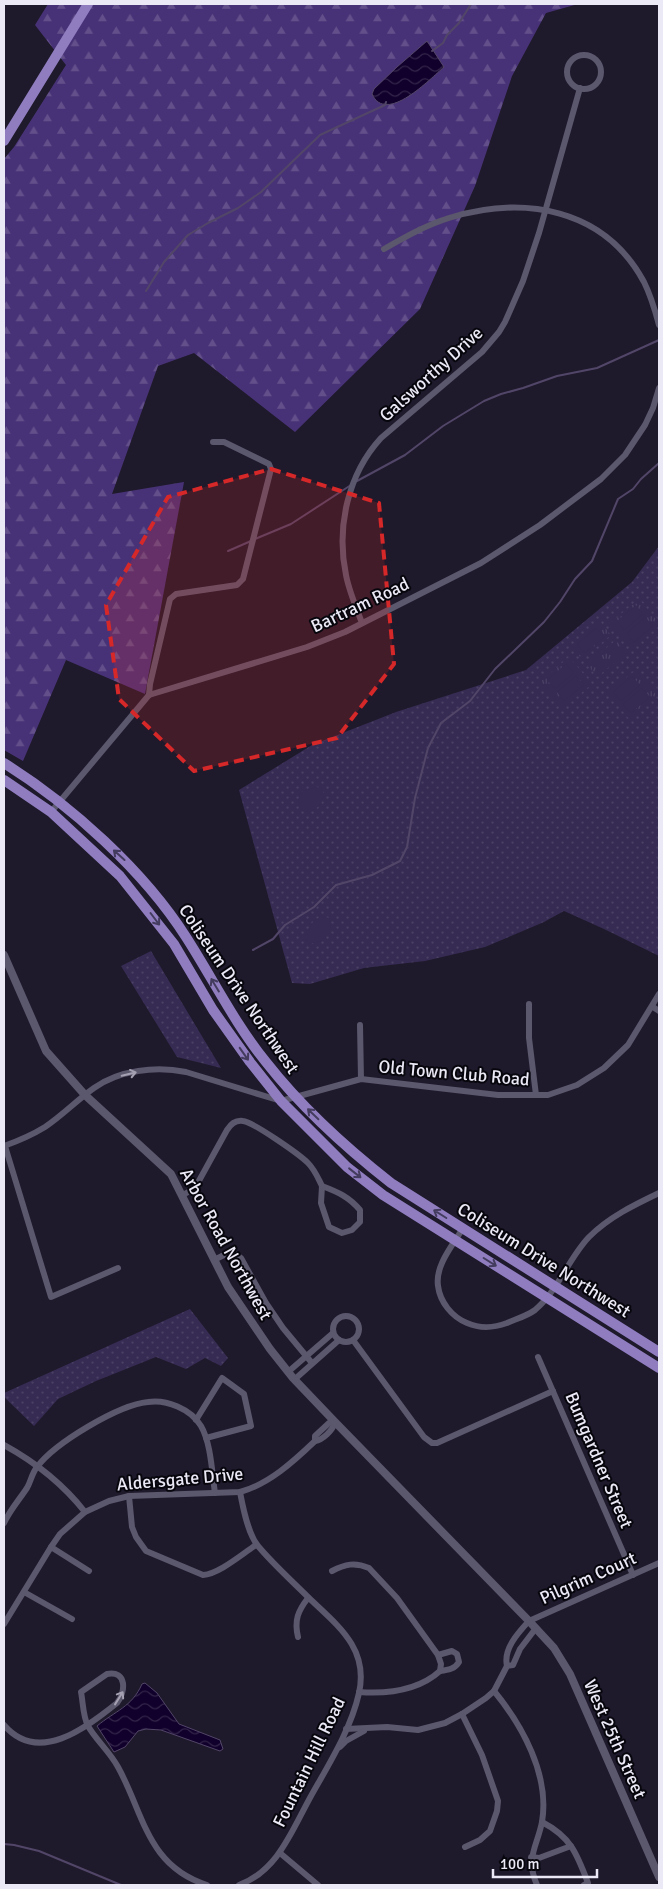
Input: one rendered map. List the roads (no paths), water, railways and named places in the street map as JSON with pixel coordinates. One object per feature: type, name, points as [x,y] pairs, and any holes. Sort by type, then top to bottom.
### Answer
[{"type":"main road","points":[[4,141],[88,4]]},
{"type":"main road","name":"Coliseum Drive Northwest","points":[[4,763],[59,801],[130,866],[160,901],[186,936],[225,1002],[264,1060],[295,1097],[356,1156],[391,1183],[659,1352]]},
{"type":"main road","name":"Coliseum Drive Northwest","points":[[4,780],[50,812],[120,876],[149,910],[174,944],[213,1010],[250,1062],[281,1101],[347,1166],[383,1194],[659,1368]]},
{"type":"street","points":[[586,55],[598,63],[600,74],[597,82],[592,87],[580,88],[571,83],[567,69],[568,64],[575,57],[586,55]]},
{"type":"street","name":"Galsworthy Drive","points":[[362,623],[346,575],[343,540],[344,515],[359,469],[370,450],[381,438],[464,369],[499,332],[523,281],[546,209],[580,88]]},
{"type":"street","points":[[384,249],[433,223],[462,214],[497,208],[546,209],[566,215],[596,229],[619,248],[643,281],[650,295],[659,325]]},
{"type":"street","name":"Bartram Road","points":[[149,695],[307,647],[345,632],[481,563],[533,530],[578,497],[617,464],[635,442],[653,408],[659,388]]},
{"type":"street","points":[[50,812],[149,695],[152,675],[172,596],[237,585],[240,582],[271,469],[269,464],[224,442],[213,442]]},
{"type":"street","name":"Arbor Road Northwest","points":[[4,955],[46,1051],[86,1095],[171,1174],[228,1287],[248,1319],[288,1372],[529,1621]]},
{"type":"street","name":"Old Town Club Road","points":[[281,1101],[360,1079],[498,1095],[548,1095],[577,1085],[604,1068],[628,1045],[653,1007],[659,994]]},
{"type":"street","points":[[530,1004],[529,1038],[536,1095]]},
{"type":"street","points":[[653,1007],[659,1011]]},
{"type":"street","points":[[360,1025],[360,1079]]},
{"type":"street","points":[[118,1268],[51,1297],[4,1146],[45,1127],[103,1082],[122,1075],[142,1071],[174,1070],[281,1101]]},
{"type":"street","points":[[183,1195],[195,1188],[230,1125],[242,1120],[260,1128],[299,1155],[314,1170],[322,1186],[321,1203],[329,1227],[342,1233],[352,1230],[360,1222],[360,1210],[340,1192],[322,1186]]},
{"type":"street","points":[[463,1228],[443,1260],[437,1282],[441,1297],[452,1313],[465,1322],[483,1328],[499,1326],[534,1311],[547,1297],[588,1238],[620,1212],[659,1193]]},
{"type":"street","points":[[214,1260],[230,1253],[236,1254],[241,1258],[266,1303],[283,1328],[312,1363]]},
{"type":"street","points":[[343,1315],[352,1317],[360,1327],[358,1336],[353,1340],[347,1342],[339,1340],[333,1333],[332,1328],[336,1320],[343,1315]]},
{"type":"street","points":[[288,1372],[333,1333]]},
{"type":"street","points":[[295,1379],[339,1340]]},
{"type":"street","points":[[353,1340],[424,1436],[432,1443],[437,1443],[553,1391]]},
{"type":"street","name":"Bumgardner Street","points":[[538,1357],[633,1574]]},
{"type":"street","points":[[196,1420],[222,1378],[244,1394],[251,1426],[206,1438]]},
{"type":"street","points":[[4,1523],[12,1508],[27,1488],[37,1467],[59,1446],[83,1429],[114,1413],[139,1403],[150,1401],[173,1405],[184,1410],[201,1425],[206,1438],[215,1493]]},
{"type":"street","name":"Aldersgate Drive","points":[[4,1624],[60,1534],[85,1512],[108,1501],[129,1496],[240,1492],[250,1489],[284,1468],[315,1441],[334,1428],[335,1422]]},
{"type":"street","points":[[4,1445],[19,1453],[57,1481],[85,1512]]},
{"type":"street","name":"Fountain Hill Road","points":[[239,1885],[263,1872],[280,1853],[334,1754],[346,1729],[359,1692],[359,1661],[354,1646],[336,1623],[308,1598],[256,1545],[240,1492]]},
{"type":"street","points":[[129,1496],[132,1527],[140,1545],[146,1550],[203,1575],[209,1575],[218,1571],[256,1545]]},
{"type":"street","points":[[51,1547],[89,1571]]},
{"type":"street","name":"Pilgrim Court","points":[[529,1621],[659,1563]]},
{"type":"street","points":[[332,1571],[347,1564],[364,1566],[372,1570],[396,1598],[438,1655],[441,1664],[440,1671]]},
{"type":"street","points":[[24,1592],[72,1619]]},
{"type":"street","points":[[298,1637],[296,1629],[297,1613],[308,1598]]},
{"type":"street","points":[[346,1729],[387,1727],[418,1730],[445,1722],[462,1714],[494,1691],[507,1666],[505,1658],[515,1638],[529,1621]]},
{"type":"street","name":"West 25th Street","points":[[529,1621],[554,1648],[570,1674],[657,1864],[659,1877]]},
{"type":"street","points":[[507,1666],[513,1665],[523,1645],[536,1628]]},
{"type":"street","points":[[515,1638],[523,1645]]},
{"type":"street","points":[[359,1692],[397,1691],[427,1680],[440,1671],[456,1666],[459,1662],[457,1654],[452,1651],[438,1655]]},
{"type":"street","points":[[4,1725],[22,1740],[41,1744],[59,1739],[87,1724],[110,1708],[120,1698],[124,1684],[117,1675],[107,1674],[82,1692],[87,1724],[117,1765],[144,1829],[159,1853],[186,1876],[207,1885]]},
{"type":"street","points":[[494,1691],[512,1713],[539,1770],[542,1790],[542,1822],[531,1857],[534,1879],[537,1885]]},
{"type":"street","points":[[462,1714],[482,1755],[498,1801],[497,1811],[490,1831],[480,1840],[465,1847]]},
{"type":"street","points":[[334,1754],[346,1741],[370,1729]]},
{"type":"street","points":[[542,1822],[557,1830],[571,1846],[579,1859],[588,1884],[584,1885]]},
{"type":"street","points":[[531,1857],[539,1858],[571,1846]]},
{"type":"street","points":[[280,1853],[318,1885]]},
{"type":"water","points":[[427,41],[444,67],[408,97],[387,105],[379,102],[372,94],[374,89]]},
{"type":"water","points":[[145,1683],[157,1693],[179,1724],[220,1740],[223,1749],[220,1751],[161,1730],[146,1729],[138,1731],[125,1747],[114,1752],[97,1726],[128,1703],[138,1692],[142,1684]]},
{"type":"waterway","points":[[432,51],[443,43],[471,4]]},
{"type":"waterway","points":[[146,291],[164,262],[188,235],[238,208],[261,192],[320,135],[385,105],[386,102]]},
{"type":"waterway","points":[[357,481],[405,455],[443,426],[484,401],[557,376],[597,368],[659,340]]},
{"type":"waterway","points":[[253,950],[273,939],[285,925],[314,907],[336,885],[372,875],[400,861],[407,847],[415,798],[428,748],[441,723],[470,701],[495,669],[544,622],[575,579],[592,561],[618,499],[633,489],[659,463]]},
{"type":"waterway","points":[[255,539],[291,524],[351,485]]},
{"type":"waterway","points":[[228,551],[251,541]]},
{"type":"waterway","points":[[4,1844],[39,1851],[121,1885]]}]
